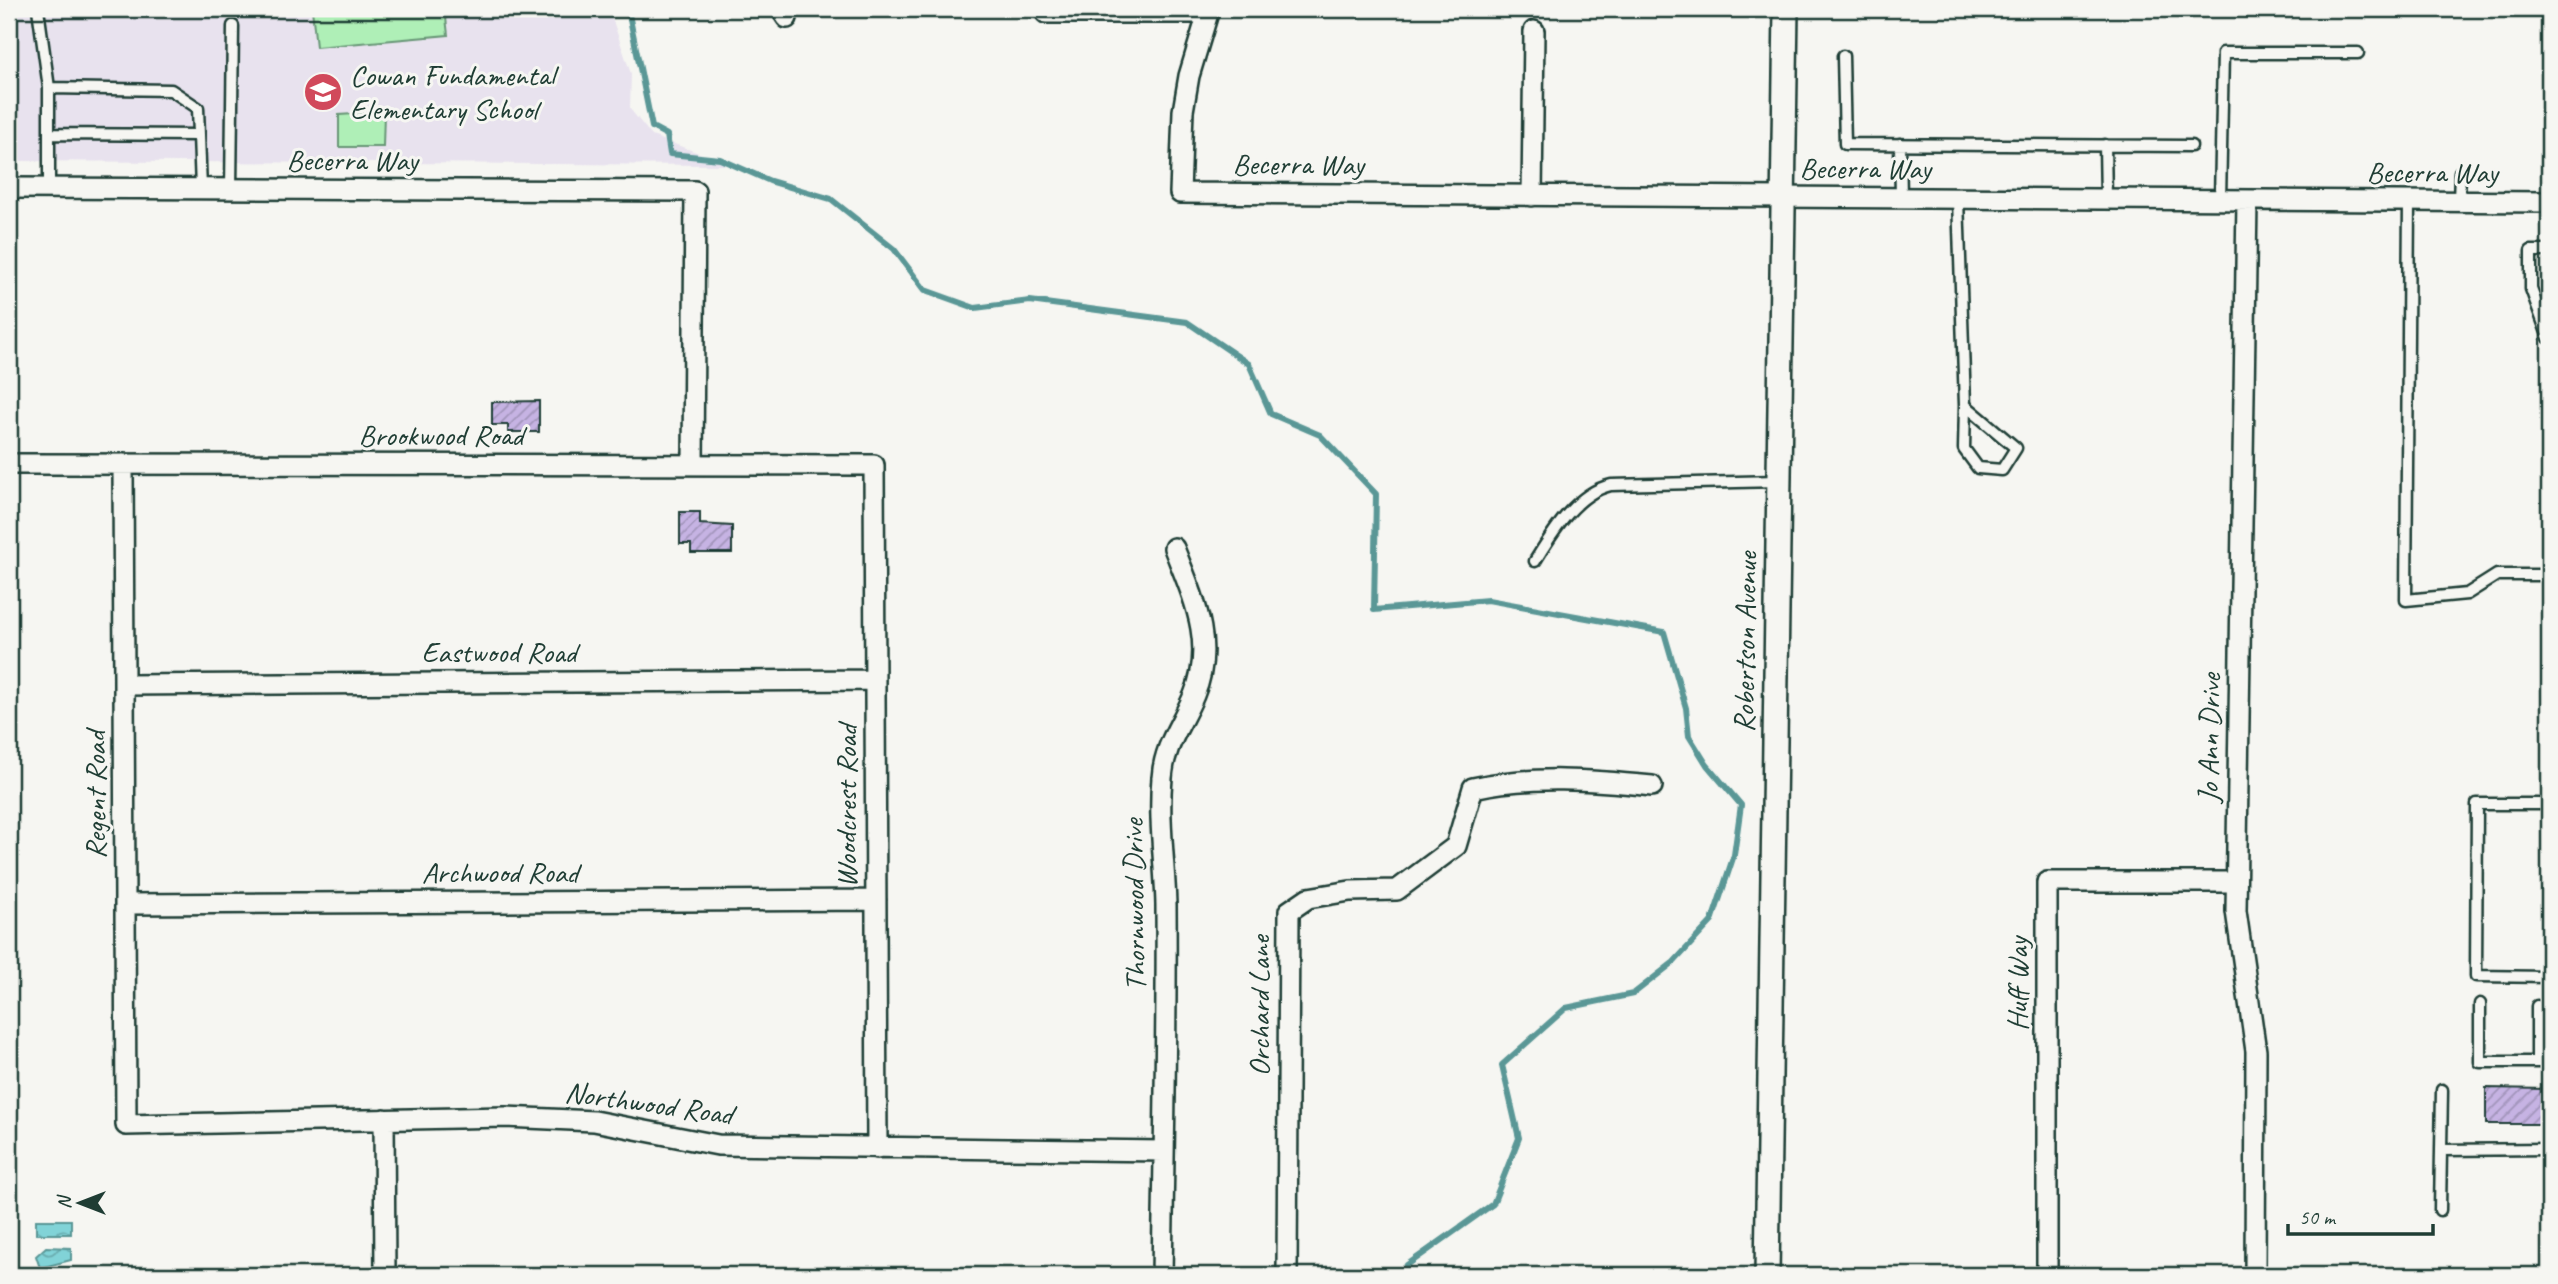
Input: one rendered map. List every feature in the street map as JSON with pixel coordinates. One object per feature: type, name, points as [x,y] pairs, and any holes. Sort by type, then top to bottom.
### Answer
[{"type":"street","name":"Robertson Avenue","points":[[1767,1275],[1786,9]]},
{"type":"street","name":"Becerra Way","points":[[1046,13],[1208,13],[1189,76],[1183,111],[1180,193],[2549,202]]},
{"type":"street","points":[[1532,196],[1534,31]]},
{"type":"street","name":"Becerra Way","points":[[9,188],[695,191],[693,465]]},
{"type":"street","name":"Jo Ann Drive","points":[[2247,201],[2236,882],[2240,943],[2252,1008],[2256,1051],[2255,1275]]},
{"type":"street","name":"Brookwood Road","points":[[9,464],[874,465]]},
{"type":"street","name":"Regent Road","points":[[123,464],[126,1125]]},
{"type":"street","name":"Woodcrest Road","points":[[874,465],[877,1147]]},
{"type":"street","name":"Thornwood Drive","points":[[1163,1275],[1166,905],[1162,778],[1172,734],[1194,696],[1203,667],[1204,637],[1198,608],[1174,548]]},
{"type":"street","name":"Eastwood Road","points":[[124,685],[875,680]]},
{"type":"street","name":"Orchard Lane","points":[[1287,1275],[1289,911],[1308,898],[1350,891],[1397,890],[1406,884],[1456,846],[1473,788],[1493,784],[1580,780],[1653,786]]},
{"type":"street","name":"Huff Way","points":[[2047,1275],[2047,883],[2236,882]]},
{"type":"street","name":"Archwood Road","points":[[125,904],[876,900]]},
{"type":"street","name":"Northwood Road","points":[[126,1125],[505,1117],[594,1121],[718,1146],[1164,1151]]},
{"type":"street","points":[[384,1119],[385,1275]]},
{"type":"lane","points":[[38,9],[49,88],[49,188]]},
{"type":"lane","points":[[231,189],[233,26]]},
{"type":"lane","points":[[2221,200],[2223,52],[2358,53]]},
{"type":"lane","points":[[1843,56],[1845,144],[2191,146]]},
{"type":"lane","points":[[49,88],[172,90],[198,108],[201,189]]},
{"type":"lane","points":[[49,134],[199,135]]},
{"type":"lane","points":[[1900,144],[1901,198]]},
{"type":"lane","points":[[2105,145],[2106,200]]},
{"type":"lane","points":[[2459,202],[2460,172]]},
{"type":"lane","points":[[1958,199],[1964,449],[1978,468],[2002,470],[2016,448],[1965,405]]},
{"type":"lane","points":[[2409,202],[2406,600],[2467,594],[2497,575],[2549,575]]},
{"type":"lane","points":[[2549,251],[2531,251],[2531,289],[2549,338]]},
{"type":"lane","points":[[1535,561],[1578,502],[1594,489],[1611,485],[1779,481]]},
{"type":"lane","points":[[2549,804],[2477,804],[2476,976],[2549,978]]},
{"type":"lane","points":[[2480,1004],[2480,1062],[2549,1062]]},
{"type":"lane","points":[[2537,1006],[2537,1062]]},
{"type":"lane","points":[[2440,1210],[2442,1090]]},
{"type":"lane","points":[[2441,1150],[2549,1149]]},
{"type":"shaded area","name":"Cowan Fundamental Elementary School","points":[[16,9],[609,9],[631,74],[630,109],[652,136],[732,165],[14,161]]},
{"type":"green space","points":[[312,9],[445,9],[448,35],[316,47]]},
{"type":"green space","points":[[384,112],[383,147],[339,147],[339,115]]},
{"type":"water","points":[[36,1220],[71,1220],[71,1234],[36,1234]]},
{"type":"water","points":[[46,1247],[71,1248],[71,1260],[40,1268],[36,1256]]},
{"type":"building","points":[[539,401],[539,432],[508,432],[508,425],[492,425],[492,402]]},
{"type":"building","points":[[680,512],[700,512],[700,524],[732,526],[732,553],[691,553],[691,544],[680,544]]},
{"type":"building","points":[[2486,1088],[2549,1089],[2549,1124],[2486,1124]]},
{"type":"waterway","points":[[623,9],[629,14],[652,127],[667,135],[670,154],[720,159],[770,181],[831,199],[894,249],[925,290],[975,308],[1030,301],[1187,322],[1249,364],[1271,414],[1320,435],[1376,494],[1374,610],[1488,600],[1664,632],[1686,708],[1689,736],[1707,765],[1741,805],[1734,855],[1712,921],[1674,962],[1633,994],[1566,1008],[1502,1065],[1519,1138],[1493,1204],[1407,1265],[1400,1275]]},
{"type":"place","name":"Cowan Fundamental Elementary School","points":[[323,92]]}]
